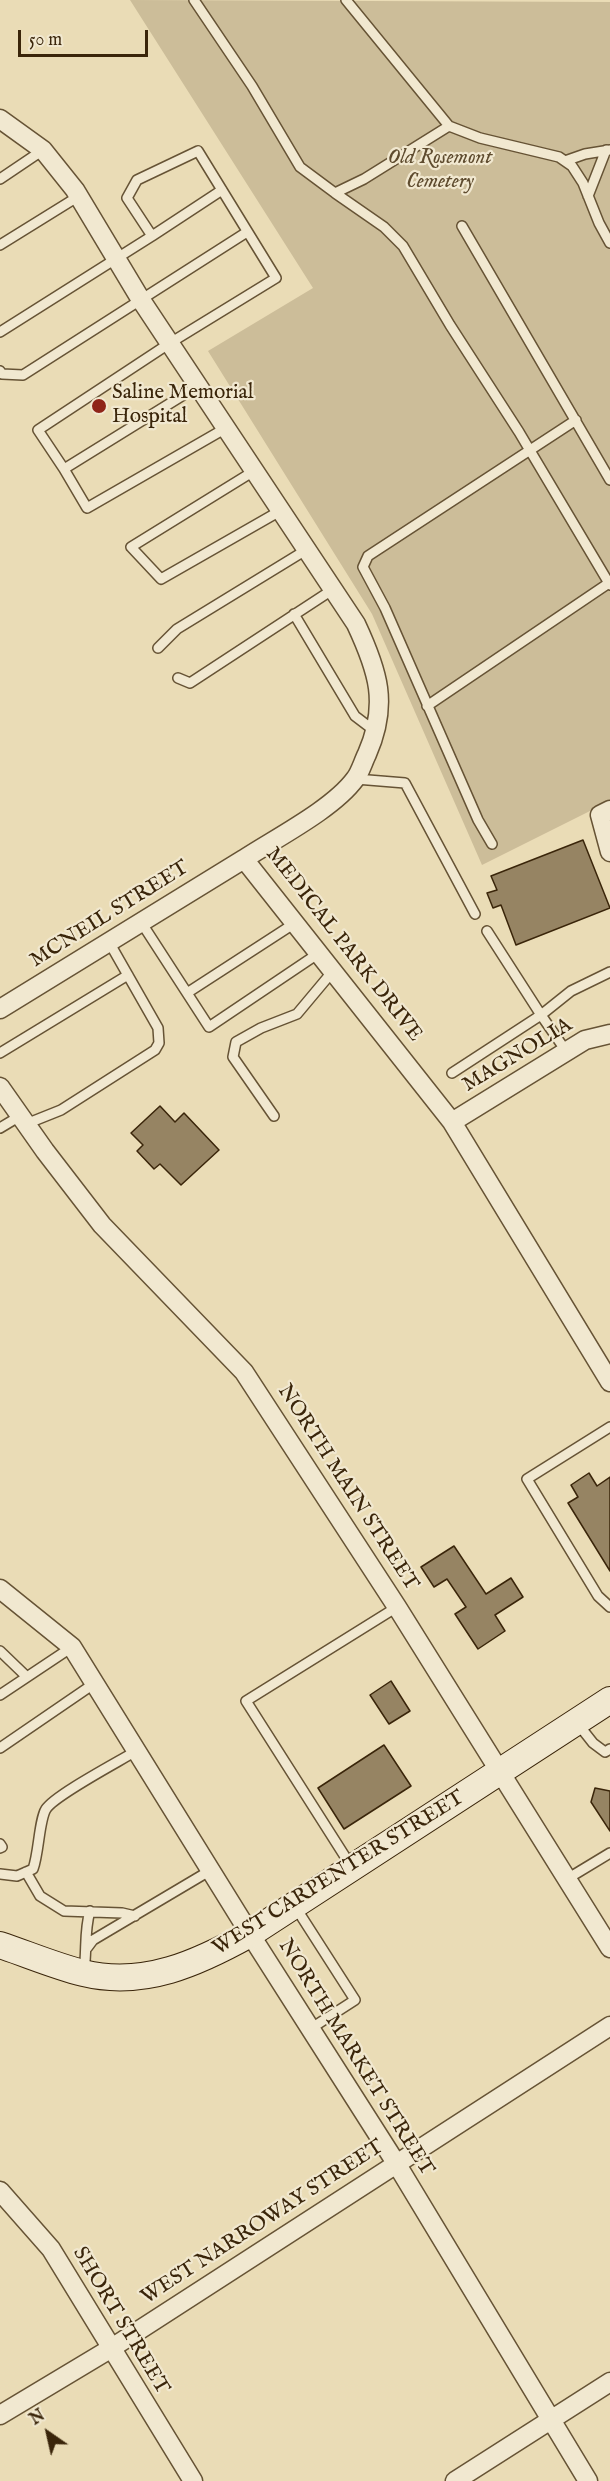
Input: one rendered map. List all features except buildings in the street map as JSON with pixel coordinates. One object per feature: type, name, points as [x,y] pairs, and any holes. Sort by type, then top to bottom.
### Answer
[{"type":"main road","name":"WEST CARPENTER STREET","points":[[0,1945],[84,1973],[116,1978],[173,1970],[209,1957],[250,1934],[610,1701]]},
{"type":"street","name":"MEDICAL PARK DRIVE","points":[[0,119],[44,150],[79,196],[141,300],[356,624],[373,660],[380,700],[376,732],[356,779],[327,805],[244,859],[452,1122],[610,1382]]},
{"type":"street","points":[[610,810],[600,815],[610,852]]},
{"type":"street","name":"MCNEIL STREET","points":[[0,1009],[244,859]]},
{"type":"street","name":"MAGNOLIA","points":[[452,1122],[585,1040],[610,1034]]},
{"type":"street","name":"NORTH MAIN STREET","points":[[0,1088],[102,1225],[244,1372],[398,1607],[610,1948]]},
{"type":"street","name":"NORTH MARKET STREET","points":[[0,1589],[72,1647],[250,1934],[396,2163],[588,2481]]},
{"type":"street","name":"WEST NARROWAY STREET","points":[[0,2415],[110,2349],[610,2026]]},
{"type":"street","name":"SHORT STREET","points":[[0,2192],[51,2249],[192,2481]]},
{"type":"street","points":[[455,2481],[610,2382]]},
{"type":"lane","points":[[194,0],[252,86],[300,167],[384,227],[403,246],[530,450],[609,584],[427,706]]},
{"type":"lane","points":[[346,0],[449,126],[480,138],[560,156],[572,166],[610,243]]},
{"type":"lane","points":[[335,193],[364,179],[449,126]]},
{"type":"lane","points":[[0,179],[44,150]]},
{"type":"lane","points":[[565,161],[585,154],[608,150]]},
{"type":"lane","points":[[588,196],[608,150]]},
{"type":"lane","points":[[152,236],[128,198],[137,180],[198,151],[276,278],[170,343],[38,430],[87,508],[226,428]]},
{"type":"lane","points":[[0,332],[116,260],[222,190]]},
{"type":"lane","points":[[0,245],[79,196]]},
{"type":"lane","points":[[462,226],[610,480]]},
{"type":"lane","points":[[0,370],[2,374],[23,375],[247,232]]},
{"type":"lane","points":[[64,469],[198,386]]},
{"type":"lane","points":[[492,844],[478,820],[385,608],[363,567],[368,556],[576,420]]},
{"type":"lane","points":[[254,471],[131,547],[161,579],[280,511]]},
{"type":"lane","points":[[158,648],[177,629],[306,550]]},
{"type":"lane","points":[[178,678],[190,683],[332,590]]},
{"type":"lane","points":[[294,614],[355,716],[376,732]]},
{"type":"lane","points":[[356,779],[405,783],[475,914]]},
{"type":"lane","points":[[141,922],[210,1027],[319,953]]},
{"type":"lane","points":[[188,993],[295,923]]},
{"type":"lane","points":[[487,931],[566,1051]]},
{"type":"lane","points":[[0,1128],[61,1110],[155,1050],[159,1043],[158,1028],[109,942]]},
{"type":"lane","points":[[274,1116],[233,1057],[236,1042],[261,1028],[297,1014],[333,971]]},
{"type":"lane","points":[[452,1072],[541,1015],[571,991],[610,972]]},
{"type":"lane","points":[[0,1053],[128,975]]},
{"type":"lane","points":[[610,1427],[527,1479],[598,1596],[610,1607]]},
{"type":"lane","points":[[352,1868],[246,1701],[398,1607]]},
{"type":"lane","points":[[0,1695],[72,1647]]},
{"type":"lane","points":[[0,1651],[27,1677]]},
{"type":"lane","points":[[0,1748],[95,1683]]},
{"type":"lane","points":[[576,1722],[593,1743],[608,1752]]},
{"type":"lane","points":[[0,1874],[17,1876],[33,1869],[45,1810],[57,1799],[136,1751]]},
{"type":"lane","points":[[567,1879],[610,1853]]},
{"type":"lane","points":[[87,1948],[93,1941],[211,1870]]},
{"type":"lane","points":[[26,1872],[40,1896],[64,1911],[122,1913],[135,1916]]},
{"type":"lane","points":[[294,1905],[355,2000],[310,2029]]},
{"type":"lane","points":[[84,1973],[87,1948],[85,1927],[90,1911]]},
{"type":"green space","name":"Old Rosemont Cemetery","points":[[130,0],[610,2],[610,801],[482,865],[372,614],[208,351],[313,288]]},
{"type":"place","name":"Saline Memorial Hospital","points":[[99,406]]}]
